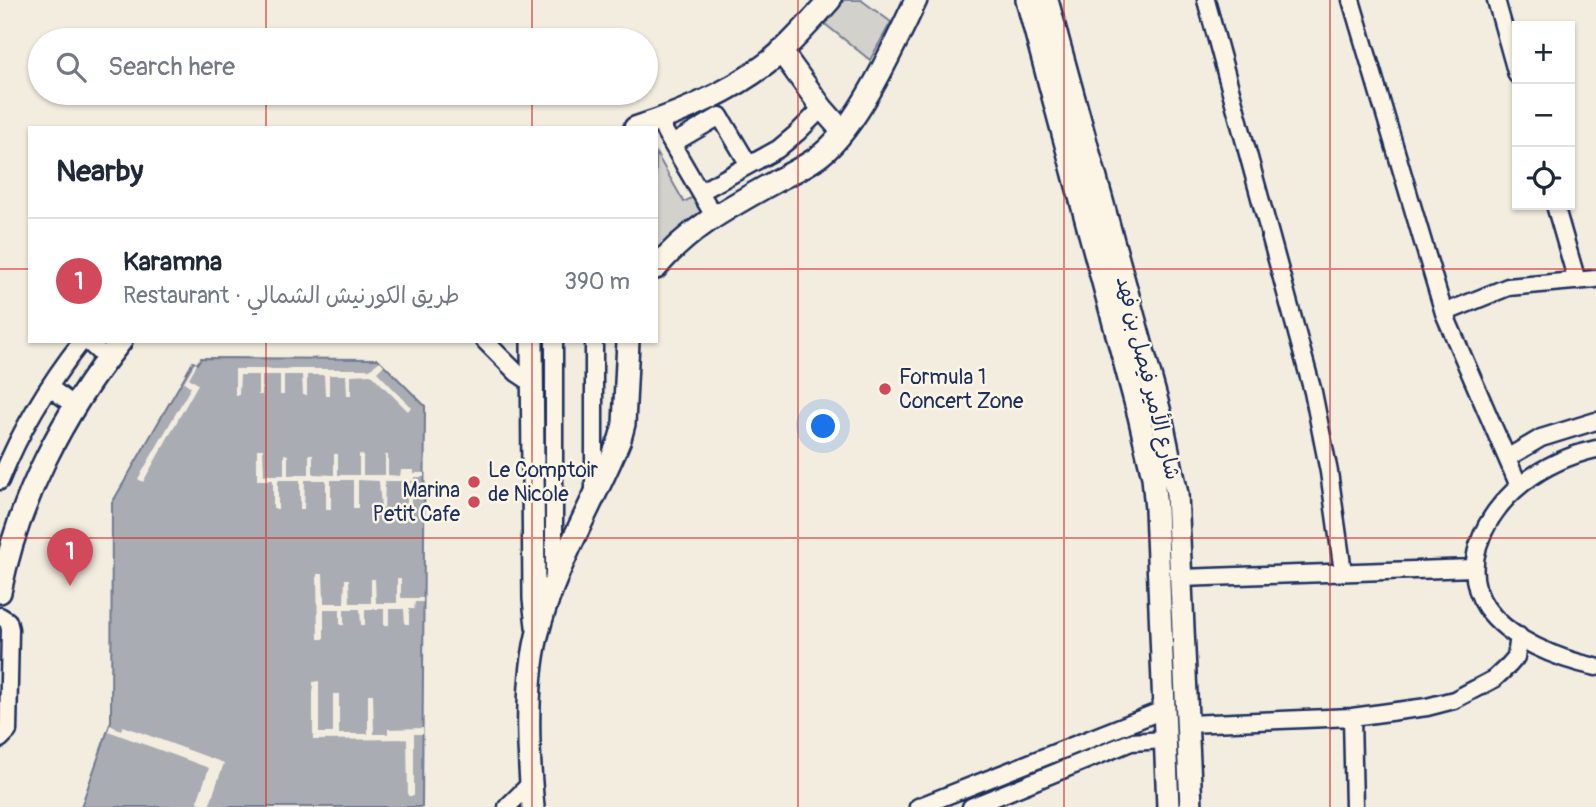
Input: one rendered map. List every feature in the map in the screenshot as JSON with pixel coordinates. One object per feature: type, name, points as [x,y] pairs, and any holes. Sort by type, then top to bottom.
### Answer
[{"type":"main road","points":[[641,126],[706,101],[733,86],[781,51],[830,0]]},
{"type":"main road","points":[[876,77],[916,0]]},
{"type":"main road","points":[[658,266],[692,231],[714,216],[819,157],[843,132],[925,0]]},
{"type":"main road","points":[[1010,0],[1049,81]]},
{"type":"main road","name":"شارع الأمير فيصل بن فهد","points":[[1027,0],[1136,402],[1153,477],[1168,807]]},
{"type":"main road","name":"شارع الأمير فيصل بن فهد","points":[[1047,0],[1167,439],[1177,494],[1191,807]]},
{"type":"main road","points":[[781,51],[843,132]]},
{"type":"main road","points":[[0,592],[21,514],[32,489],[76,407],[119,343]]},
{"type":"main road","points":[[533,343],[534,599],[538,633]]},
{"type":"main road","points":[[533,807],[530,699],[538,633],[554,584],[616,449],[624,424],[628,343]]},
{"type":"street","points":[[1206,0],[1313,392],[1329,472],[1343,572]]},
{"type":"street","points":[[1351,0],[1444,313],[1519,486]]},
{"type":"street","points":[[1496,0],[1512,57]]},
{"type":"street","points":[[700,192],[789,141],[822,108]]},
{"type":"street","points":[[672,144],[720,116],[749,166]]},
{"type":"street","points":[[658,120],[714,216]]},
{"type":"street","points":[[1556,210],[1577,281]]},
{"type":"street","points":[[1444,313],[1508,287],[1596,279]]},
{"type":"street","points":[[0,481],[5,459],[48,387],[81,343]]},
{"type":"street","points":[[89,343],[107,359]]},
{"type":"street","points":[[487,343],[517,373],[532,383]]},
{"type":"street","points":[[554,343],[554,584]]},
{"type":"street","points":[[594,343],[594,496]]},
{"type":"street","points":[[48,387],[76,407]]},
{"type":"street","points":[[1507,458],[1541,438],[1596,421]]},
{"type":"street","points":[[1596,449],[1555,463],[1519,486],[1491,516],[1473,568],[1479,595],[1487,609],[1518,636],[1571,661],[1596,667]]},
{"type":"street","points":[[1181,578],[1473,568]]},
{"type":"street","points":[[0,616],[8,621],[10,629],[8,731],[0,739]]},
{"type":"street","points":[[1188,724],[1352,717],[1427,707],[1454,700],[1494,679],[1510,665],[1516,657],[1518,636]]},
{"type":"street","points":[[918,807],[1163,710]]},
{"type":"street","points":[[1352,717],[1354,807]]},
{"type":"street","points":[[971,807],[1130,742],[1165,740]]},
{"type":"street","points":[[507,807],[531,783]]},
{"type":"shaded area","points":[[844,0],[861,0],[891,22],[870,60],[825,24]]},
{"type":"shaded area","points":[[658,156],[684,202],[695,196],[703,212],[658,252]]},
{"type":"shaded area","points":[[201,358],[378,359],[425,406],[422,807],[81,807],[111,721],[112,503],[193,362],[197,364]]},
{"type":"pier","points":[[380,361],[384,365],[377,372],[411,407],[408,411],[371,374],[351,375],[351,395],[347,395],[346,375],[329,375],[329,395],[325,395],[324,375],[307,375],[307,395],[303,395],[302,375],[284,375],[284,395],[280,395],[280,375],[262,375],[262,395],[258,395],[258,375],[240,375],[239,395],[235,395],[235,369],[370,369]]},
{"type":"pier","points":[[195,363],[197,364],[189,378],[198,384],[143,482],[138,479],[191,387],[184,382]]},
{"type":"pier","points":[[257,449],[263,449],[264,475],[284,475],[284,454],[288,455],[288,475],[309,474],[309,454],[313,454],[313,474],[334,475],[334,454],[338,454],[338,475],[359,475],[359,454],[363,455],[363,475],[385,475],[385,455],[388,455],[388,475],[400,476],[401,470],[414,470],[414,473],[424,473],[424,477],[414,477],[414,481],[411,481],[411,507],[407,507],[407,481],[385,481],[384,508],[381,508],[379,481],[358,480],[358,508],[353,508],[353,480],[331,480],[331,509],[326,509],[326,480],[305,480],[304,509],[300,509],[300,480],[278,480],[278,509],[273,509],[273,480],[257,480]]},
{"type":"pier","points":[[317,574],[323,574],[324,603],[344,603],[345,579],[349,579],[350,603],[371,603],[371,579],[375,579],[376,603],[397,603],[397,578],[401,578],[401,598],[423,598],[423,602],[415,602],[414,609],[409,609],[409,624],[405,624],[404,609],[389,609],[389,625],[384,625],[384,609],[365,609],[365,625],[361,625],[360,609],[344,609],[344,625],[340,625],[340,609],[324,609],[324,639],[318,639]]},
{"type":"pier","points":[[319,681],[319,733],[333,733],[333,694],[339,694],[339,734],[368,734],[368,694],[373,694],[374,734],[388,734],[388,729],[423,728],[423,734],[414,734],[414,796],[408,796],[407,739],[313,740],[313,682]]},
{"type":"pier","points":[[110,725],[121,730],[123,726],[224,763],[209,806],[197,802],[209,768],[108,731]]},
{"type":"place","name":"Formula 1 Concert Zone","points":[[885,389]]},
{"type":"place","name":"Le Comptoir de Nicole","points":[[474,482]]},
{"type":"place","name":"Marina Petit Cafe","points":[[474,502]]},
{"type":"place","name":"Karamna","points":[[70,586]]}]
